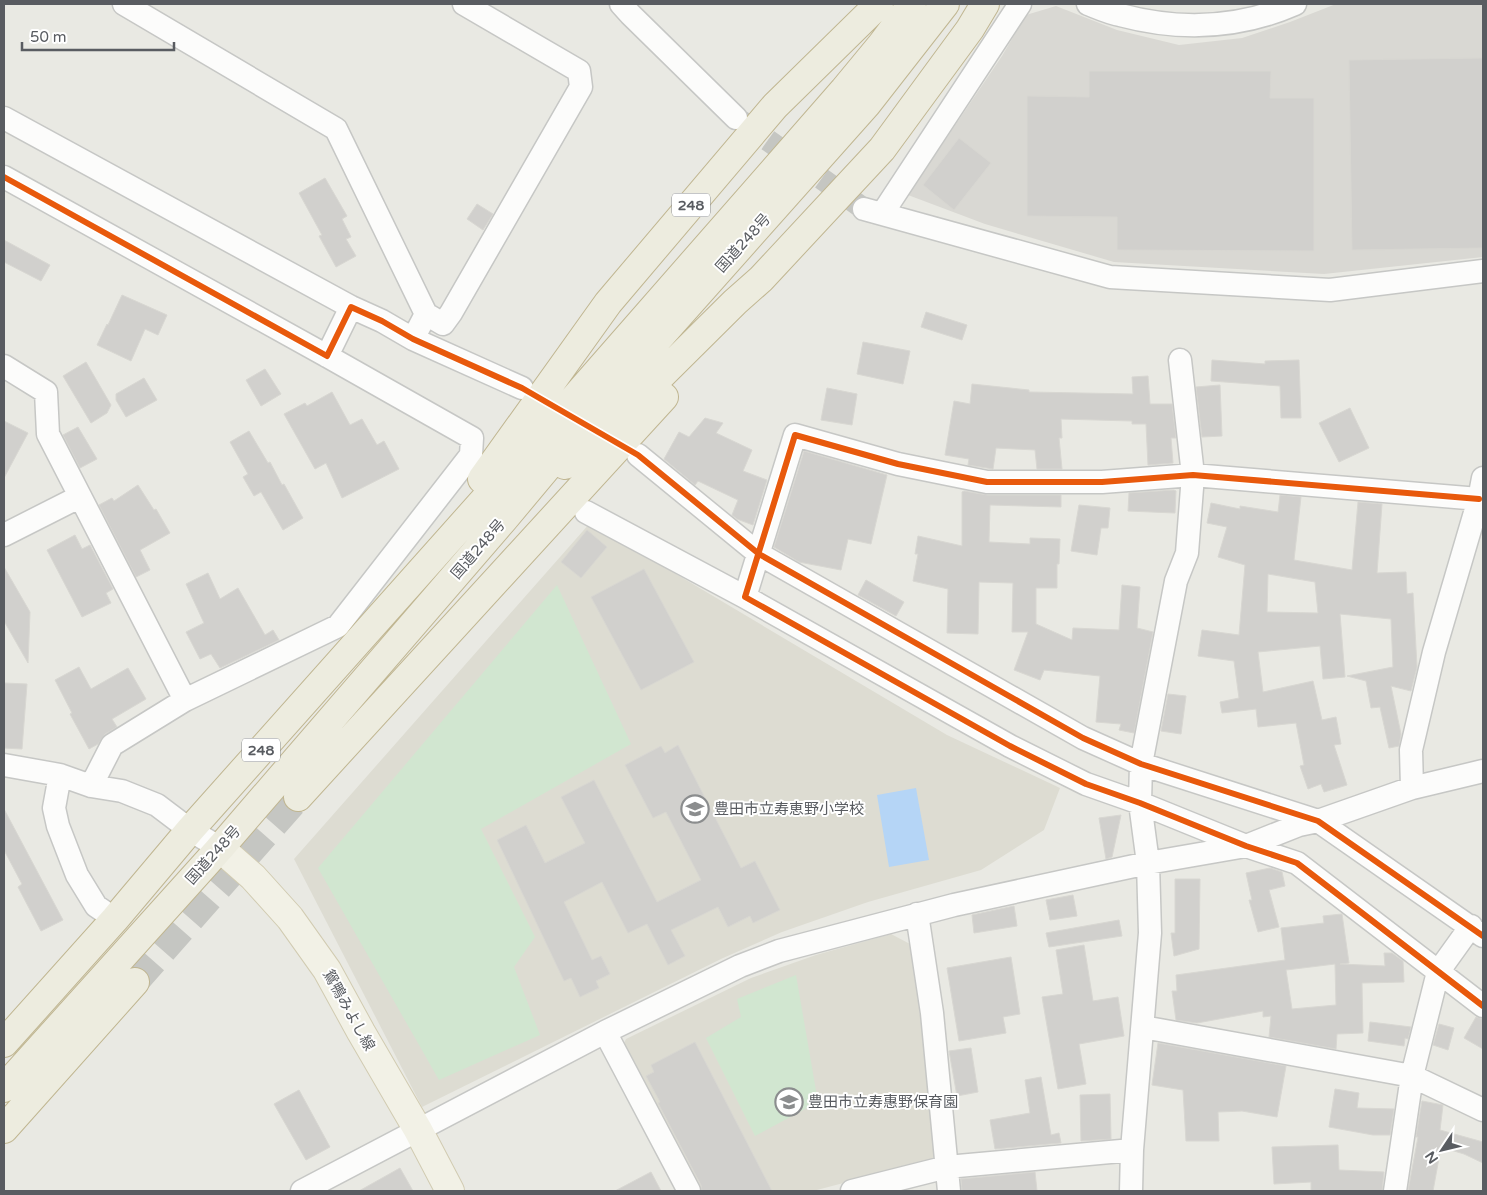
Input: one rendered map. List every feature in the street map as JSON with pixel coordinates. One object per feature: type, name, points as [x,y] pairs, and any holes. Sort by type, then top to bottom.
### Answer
[{"type":"highway","name":"248","points":[[298,797],[580,503],[562,444],[608,303],[775,106],[879,4]]},
{"type":"highway","name":"国道248号","points":[[4,1088],[220,848],[504,519],[912,4]]},
{"type":"highway","name":"国道248号","points":[[562,444],[601,403],[867,104],[945,4]]},
{"type":"highway","name":"248","points":[[4,1043],[115,919],[190,830],[346,636],[386,610],[511,455],[562,444],[743,311],[761,279],[882,149],[970,29],[985,4]]},
{"type":"highway","points":[[4,1129],[135,982]]},
{"type":"main road","name":"鴛鴨みよし線","points":[[220,848],[253,877],[290,918],[327,970],[360,1032],[418,1130],[450,1191]]},
{"type":"street","points":[[124,4],[336,128],[426,314],[443,324],[581,87],[579,70],[464,4]]},
{"type":"street","points":[[621,4],[736,118]]},
{"type":"street","points":[[1020,4],[873,211],[1110,277],[1330,290],[1483,271]]},
{"type":"street","points":[[1088,4],[1120,15],[1182,26],[1239,22],[1295,4]]},
{"type":"street","points":[[4,118],[351,307],[382,320],[414,339],[522,388]]},
{"type":"street","points":[[4,177],[472,438],[471,455],[346,636],[185,700],[112,744],[91,786]]},
{"type":"street","points":[[327,356],[351,307]]},
{"type":"street","points":[[414,339],[426,314]]},
{"type":"street","points":[[1131,1191],[1132,1150],[1150,933],[1148,863],[1140,803],[1141,764],[1176,582],[1187,553],[1193,475],[1180,360]]},
{"type":"street","points":[[4,366],[46,392],[48,434],[185,700]]},
{"type":"street","points":[[745,597],[795,434],[898,464],[987,482],[1102,482],[1193,475],[1481,488],[1425,688],[1411,750],[1412,788]]},
{"type":"street","points":[[638,455],[759,554],[1083,738],[1141,764],[1308,823],[1477,931],[1438,972],[1412,1076],[1396,1191]]},
{"type":"street","points":[[4,535],[79,497]]},
{"type":"street","points":[[580,503],[1010,746],[1086,784],[1140,803],[1246,846],[1296,863],[1483,1006]]},
{"type":"street","points":[[4,765],[60,775],[91,786],[122,791],[157,805],[190,830],[220,848]]},
{"type":"street","points":[[302,1191],[605,1032],[740,966],[771,954],[916,914],[1148,863],[1246,846],[1412,788],[1483,771]]},
{"type":"street","points":[[60,775],[54,808],[58,826],[77,875],[96,906],[115,919]]},
{"type":"street","points":[[916,914],[932,1013],[949,1191]]},
{"type":"street","points":[[1143,1027],[1412,1076],[1483,1110]]},
{"type":"street","points":[[605,1032],[689,1191]]},
{"type":"street","points":[[852,1191],[947,1167],[1132,1150]]},
{"type":"shaded area","points":[[1336,4],[1483,4],[1483,257],[1324,274],[1114,262],[985,224],[908,195],[1002,56],[1026,15],[1056,6],[1117,30],[1179,45],[1242,38]]},
{"type":"shaded area","name":"豊田市立寿恵野小学校","points":[[590,523],[947,735],[1060,788],[1044,830],[981,870],[868,902],[782,932],[723,958],[422,1107],[294,859]]},
{"type":"shaded area","name":"豊田市立寿惠野保育園","points":[[891,934],[910,944],[939,1151],[935,1159],[813,1191],[694,1191],[619,1053],[626,1039],[751,978],[816,955]]},
{"type":"green space","points":[[557,585],[631,744],[481,829],[535,937],[514,967],[540,1035],[439,1080],[318,868]]},
{"type":"green space","points":[[796,975],[818,1102],[755,1136],[706,1038],[741,1017],[737,999]]},
{"type":"water","points":[[916,788],[929,860],[889,867],[877,795]]},
{"type":"building","points":[[1483,58],[1483,248],[1352,250],[1349,60]]},
{"type":"building","points":[[1089,71],[1271,71],[1270,98],[1314,98],[1314,251],[1117,250],[1117,217],[1027,216],[1027,96],[1089,97]]},
{"type":"building","points":[[959,138],[991,163],[954,210],[923,185]]},
{"type":"building","points":[[325,178],[347,216],[342,219],[351,237],[346,239],[356,256],[336,267],[319,236],[322,235],[299,193]]},
{"type":"building","points":[[477,204],[493,214],[483,230],[467,219]]},
{"type":"building","points":[[4,240],[50,265],[41,281],[4,262]]},
{"type":"building","points":[[122,295],[167,315],[158,335],[145,329],[131,361],[97,345]]},
{"type":"building","points":[[926,312],[967,325],[962,340],[921,327]]},
{"type":"building","points":[[863,342],[910,351],[903,384],[857,374]]},
{"type":"building","points":[[1212,360],[1265,364],[1265,361],[1299,360],[1301,418],[1281,418],[1280,386],[1211,381]]},
{"type":"building","points":[[86,362],[111,405],[107,413],[91,423],[63,376]]},
{"type":"building","points":[[265,369],[281,394],[261,406],[246,380]]},
{"type":"building","points":[[1148,376],[1150,404],[1172,404],[1176,438],[1171,438],[1173,463],[1148,465],[1146,424],[1132,424],[1132,421],[1061,419],[1062,438],[1059,438],[1062,469],[1037,469],[1035,450],[996,448],[993,469],[968,465],[969,459],[945,455],[954,401],[970,404],[972,384],[1029,390],[1029,392],[1133,394],[1132,377]]},
{"type":"building","points":[[144,378],[157,400],[126,417],[116,400],[116,394]]},
{"type":"building","points":[[1220,385],[1222,436],[1202,437],[1196,387]]},
{"type":"building","points":[[827,388],[857,394],[852,425],[821,420]]},
{"type":"building","points":[[332,392],[350,425],[362,419],[377,445],[384,441],[399,469],[342,498],[326,463],[315,469],[284,414],[305,403],[307,406]]},
{"type":"building","points":[[1350,408],[1369,448],[1339,462],[1319,423]]},
{"type":"building","points":[[705,418],[723,423],[716,433],[752,450],[743,471],[767,480],[753,525],[732,515],[738,500],[698,481],[695,485],[664,459],[679,432],[689,437]]},
{"type":"building","points":[[4,421],[28,433],[4,478]]},
{"type":"building","points":[[78,427],[97,459],[80,468],[63,435]]},
{"type":"building","points":[[249,431],[268,463],[270,462],[282,485],[284,484],[303,518],[283,530],[261,492],[254,496],[243,477],[248,474],[230,442]]},
{"type":"building","points":[[804,451],[887,475],[871,544],[848,539],[841,570],[799,562],[774,547]]},
{"type":"building","points":[[138,485],[154,510],[156,509],[170,533],[140,550],[150,570],[136,577],[99,505],[112,498],[114,501]]},
{"type":"building","points":[[1176,491],[1175,513],[1128,511],[1129,493]]},
{"type":"building","points":[[962,492],[987,495],[1061,495],[1061,507],[990,505],[989,542],[1030,544],[1030,538],[1060,539],[1057,588],[1036,588],[1036,624],[1072,640],[1073,628],[1119,630],[1122,585],[1140,587],[1137,628],[1153,632],[1134,733],[1119,730],[1121,724],[1096,722],[1100,676],[1044,670],[1040,680],[1014,670],[1028,632],[1012,632],[1013,583],[979,582],[978,634],[947,633],[948,589],[913,581],[918,554],[915,554],[918,536],[962,546]]},
{"type":"building","points":[[1280,495],[1301,497],[1294,560],[1352,570],[1358,502],[1382,504],[1377,573],[1406,572],[1407,594],[1413,593],[1417,667],[1411,691],[1391,686],[1401,734],[1399,746],[1389,748],[1380,707],[1371,708],[1366,681],[1347,676],[1393,667],[1391,619],[1340,614],[1345,677],[1323,679],[1320,646],[1258,652],[1263,692],[1313,681],[1322,720],[1336,717],[1341,744],[1334,745],[1347,785],[1324,792],[1321,784],[1308,789],[1300,766],[1304,765],[1296,723],[1258,727],[1256,709],[1222,713],[1220,702],[1239,698],[1234,661],[1198,656],[1202,630],[1239,635],[1245,565],[1218,557],[1227,527],[1207,523],[1211,503],[1240,509],[1240,506],[1278,512]],"holes":[[[1268,574],[1315,582],[1318,613],[1267,612]]]},
{"type":"building","points":[[1079,505],[1110,508],[1108,528],[1101,528],[1097,555],[1071,551]]},
{"type":"building","points":[[587,530],[607,547],[581,578],[561,562]]},
{"type":"building","points":[[75,535],[82,549],[90,545],[113,589],[106,593],[111,603],[82,617],[47,550]]},
{"type":"building","points":[[4,567],[30,612],[28,663],[4,621]]},
{"type":"building","points":[[644,569],[694,662],[641,690],[591,597]]},
{"type":"building","points":[[208,573],[220,599],[238,588],[265,635],[273,630],[279,640],[220,668],[211,654],[200,659],[186,632],[204,623],[186,584]]},
{"type":"building","points":[[866,580],[904,602],[896,616],[858,595]]},
{"type":"building","points":[[79,667],[91,689],[128,668],[146,699],[112,719],[117,727],[105,734],[98,744],[89,749],[70,714],[72,713],[55,680]]},
{"type":"building","points":[[4,683],[27,684],[22,749],[4,748]]},
{"type":"building","points":[[1168,694],[1186,696],[1181,734],[1161,731]]},
{"type":"building","points":[[678,745],[741,868],[755,861],[780,910],[753,923],[750,916],[728,927],[718,907],[671,930],[685,956],[668,965],[647,924],[628,933],[602,882],[564,902],[592,960],[601,956],[610,974],[596,981],[599,988],[580,997],[571,978],[564,981],[497,840],[526,825],[545,863],[585,843],[561,797],[594,780],[657,902],[701,880],[666,812],[653,818],[625,765],[661,746],[665,753]]},
{"type":"building","points":[[4,809],[63,920],[41,931],[18,887],[22,884],[4,850]]},
{"type":"building","points":[[1121,815],[1112,857],[1106,859],[1099,818]]},
{"type":"building","points":[[1270,868],[1282,872],[1285,886],[1269,890],[1279,927],[1258,932],[1249,900],[1252,900],[1246,873]]},
{"type":"building","points":[[1175,879],[1200,879],[1199,949],[1174,956],[1171,933],[1175,933]]},
{"type":"building","points":[[1073,895],[1077,916],[1050,920],[1046,900]]},
{"type":"building","points":[[1014,906],[1017,926],[974,933],[972,915]]},
{"type":"building","points":[[1342,914],[1349,963],[1340,964],[1385,966],[1384,953],[1392,953],[1403,961],[1404,982],[1362,983],[1363,1033],[1337,1034],[1336,1049],[1269,1037],[1271,1016],[1263,1017],[1263,1011],[1197,1023],[1176,1020],[1172,991],[1177,991],[1176,975],[1285,960],[1281,928],[1324,923],[1323,916]],"holes":[[[1335,964],[1336,1005],[1292,1009],[1286,970]]]},
{"type":"building","points":[[1119,920],[1122,936],[1049,947],[1046,933]]},
{"type":"building","points":[[1084,945],[1093,1001],[1118,997],[1124,1036],[1079,1044],[1086,1084],[1058,1089],[1042,997],[1063,994],[1056,950]]},
{"type":"building","points":[[1011,957],[1020,1014],[1003,1017],[1006,1033],[959,1041],[947,968]]},
{"type":"building","points":[[1476,1017],[1483,1019],[1483,1049],[1464,1038]]},
{"type":"building","points":[[1370,1022],[1411,1027],[1408,1039],[1405,1038],[1404,1046],[1368,1041]]},
{"type":"building","points":[[1439,1024],[1454,1028],[1448,1050],[1433,1045]]},
{"type":"building","points":[[695,1042],[772,1191],[702,1191],[701,1185],[646,1076],[654,1072],[651,1065]]},
{"type":"building","points":[[1158,1043],[1286,1066],[1277,1117],[1242,1111],[1218,1112],[1219,1141],[1186,1141],[1183,1090],[1152,1085]]},
{"type":"building","points":[[971,1048],[978,1092],[957,1096],[949,1051]]},
{"type":"building","points":[[1041,1077],[1051,1135],[1059,1133],[1061,1143],[995,1149],[990,1120],[1030,1113],[1025,1080]]},
{"type":"building","points":[[1335,1089],[1359,1093],[1357,1108],[1394,1109],[1390,1135],[1373,1135],[1329,1127]]},
{"type":"building","points":[[299,1090],[330,1147],[306,1160],[274,1104]]},
{"type":"building","points":[[1110,1094],[1111,1139],[1081,1141],[1080,1095]]},
{"type":"building","points":[[1422,1101],[1443,1105],[1440,1130],[1483,1142],[1483,1163],[1464,1154],[1441,1147],[1433,1191],[1408,1191],[1418,1137],[1416,1137]]},
{"type":"building","points":[[1338,1145],[1339,1170],[1384,1172],[1382,1191],[1311,1191],[1311,1182],[1274,1184],[1272,1147]]},
{"type":"building","points":[[400,1168],[413,1191],[359,1191]]},
{"type":"building","points":[[651,1172],[661,1191],[615,1191]]},
{"type":"building","points":[[1035,1172],[1037,1191],[962,1191],[961,1179]]},
{"type":"tunnel","points":[[741,121],[864,209]]},
{"type":"tunnel","points":[[135,982],[298,797]]},
{"type":"cycle path","points":[[4,177],[327,356],[351,307],[382,321],[413,339],[522,388],[638,455],[759,554],[1083,738],[1141,764],[1318,821],[1483,936]]},
{"type":"cycle path","points":[[1479,499],[1193,475],[1102,482],[987,482],[898,464],[795,435],[745,597],[1010,746],[1086,784],[1140,803],[1246,846],[1297,863],[1483,1006]]},
{"type":"place","name":"豊田市立寿恵野小学校","points":[[695,809]]},
{"type":"place","name":"豊田市立寿惠野保育園","points":[[789,1102]]}]
